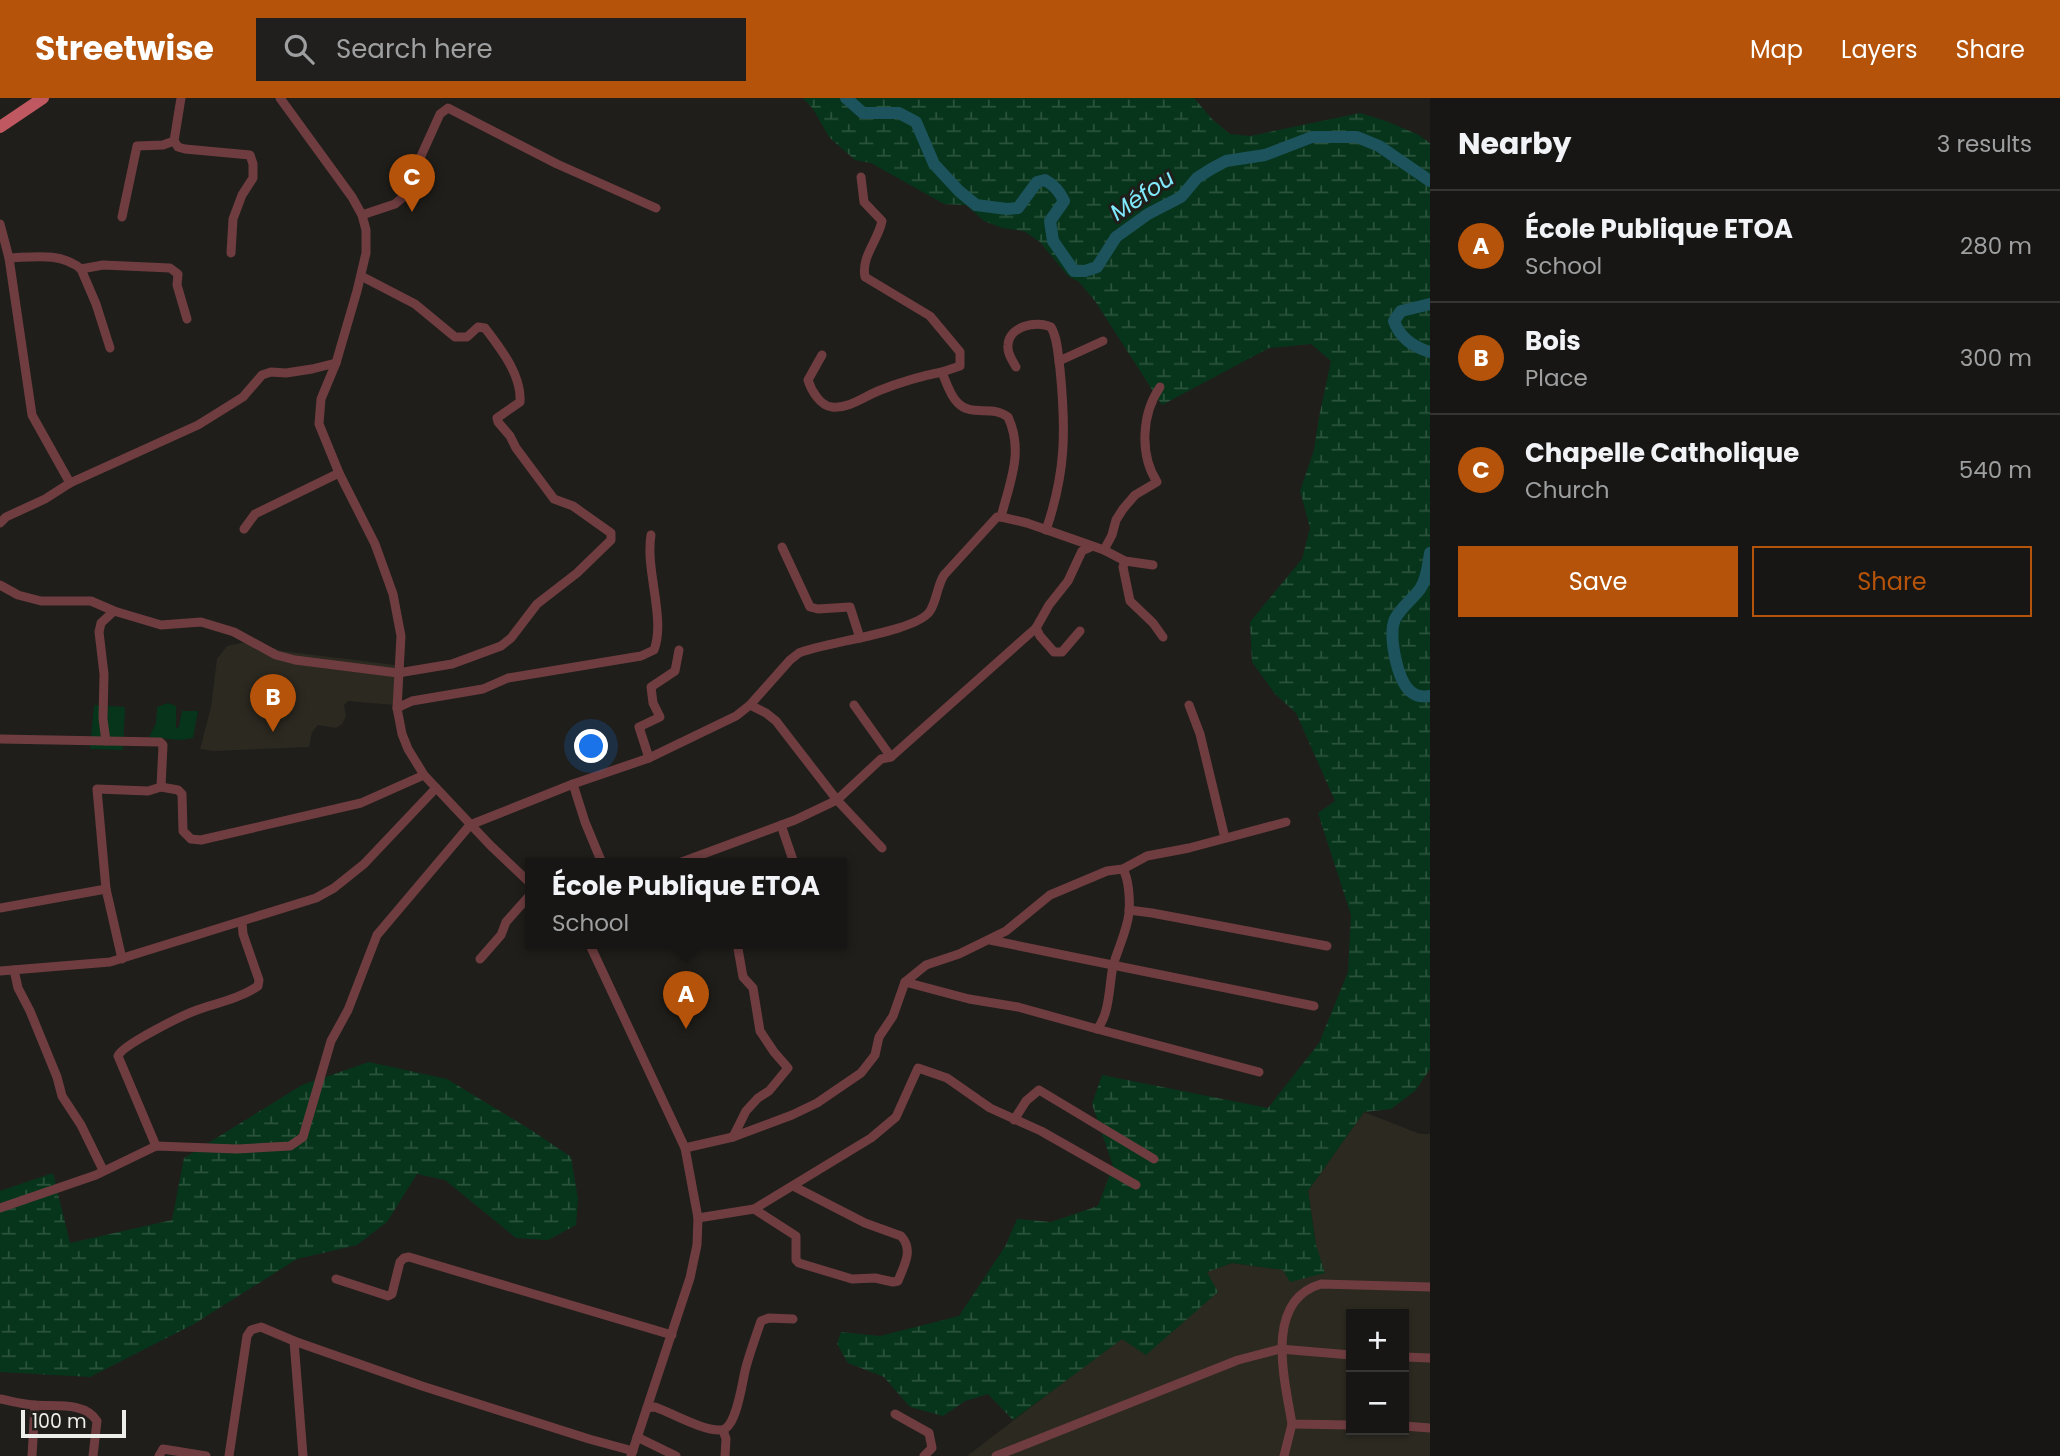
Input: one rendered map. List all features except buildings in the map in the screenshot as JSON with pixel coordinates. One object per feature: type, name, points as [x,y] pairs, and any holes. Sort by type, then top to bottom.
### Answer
[{"type":"main road","points":[[0,127],[43,98]]},
{"type":"street","points":[[22,98],[24,112]]},
{"type":"street","points":[[181,98],[174,141],[178,147],[250,155],[253,164],[253,178],[242,195],[233,219],[231,253]]},
{"type":"street","points":[[281,98],[362,215],[366,230],[366,253],[361,276],[336,363],[321,399],[319,414],[323,436],[375,544],[394,594],[401,636],[397,708],[402,734],[424,775],[470,825],[525,878]]},
{"type":"street","points":[[362,215],[395,204],[402,198],[440,114],[448,108],[557,164],[656,208]]},
{"type":"street","points":[[122,217],[137,146],[163,145],[174,141]]},
{"type":"street","points":[[822,355],[808,380],[825,406],[834,408],[856,402],[881,390],[960,366],[960,352],[930,316],[865,277],[865,258],[879,233],[882,221],[864,202],[861,177]]},
{"type":"street","points":[[0,224],[9,258],[32,415],[70,483]]},
{"type":"street","points":[[9,258],[71,260],[81,269],[110,348]]},
{"type":"street","points":[[81,269],[103,265],[170,268],[178,274],[177,285],[187,318]]},
{"type":"street","points":[[0,585],[18,596],[41,601],[91,601],[161,625],[201,622],[234,632],[276,655],[295,660],[398,674],[452,664],[490,652],[511,638],[537,604],[577,573],[611,540],[611,533],[579,510],[554,499],[498,422],[497,418],[520,402],[521,397],[502,351],[485,328],[478,327],[467,337],[455,337],[415,304],[361,276]]},
{"type":"street","points":[[1016,367],[1008,345],[1011,335],[1035,323],[1051,327],[1055,333],[1063,400],[1064,460],[1055,506],[1046,530]]},
{"type":"street","points":[[1059,362],[1103,341]]},
{"type":"street","points":[[0,523],[6,517],[45,499],[70,483],[198,425],[243,397],[262,375],[336,363]]},
{"type":"street","points":[[942,372],[959,405],[966,410],[1002,412],[1013,426],[1017,459],[1001,517]]},
{"type":"street","points":[[1104,550],[1123,509],[1135,495],[1157,482],[1151,473],[1145,435],[1150,402],[1160,387]]},
{"type":"street","points":[[244,529],[255,514],[339,473]]},
{"type":"street","points":[[0,1208],[89,1178],[156,1146],[237,1149],[290,1146],[297,1143],[303,1137],[331,1041],[348,1010],[377,935],[470,825],[573,784],[649,758],[736,716],[750,705],[799,653],[908,625],[929,612],[938,584],[944,575],[997,517],[1046,530],[1104,550],[1125,561],[1153,565]]},
{"type":"street","points":[[397,708],[412,701],[483,690],[508,678],[641,656],[654,650],[657,634],[648,549],[650,535]]},
{"type":"street","points":[[782,547],[810,607],[850,607],[860,638]]},
{"type":"street","points":[[692,858],[781,825],[837,800],[881,759],[891,757],[1036,628],[1049,605],[1068,582],[1082,551],[1091,547]]},
{"type":"street","points":[[1125,561],[1123,567],[1130,601],[1163,637]]},
{"type":"street","points":[[106,741],[103,719],[104,674],[99,632],[101,624],[114,611]]},
{"type":"street","points":[[1036,628],[1054,652],[1062,652],[1080,631]]},
{"type":"street","points":[[649,758],[639,727],[660,718],[653,703],[651,687],[675,671],[679,650]]},
{"type":"street","points":[[750,705],[776,722],[837,800],[881,848]]},
{"type":"street","points":[[855,705],[891,757]]},
{"type":"street","points":[[1189,705],[1200,734],[1225,838]]},
{"type":"street","points":[[0,739],[160,742],[163,745],[161,788]]},
{"type":"street","points":[[122,959],[106,889],[97,789],[148,791],[161,788],[181,792],[183,831],[191,839],[201,840],[361,803],[424,775]]},
{"type":"street","points":[[573,784],[600,858]]},
{"type":"street","points":[[0,971],[77,966],[122,959],[303,903],[334,888],[364,864],[436,788]]},
{"type":"street","points":[[685,1148],[733,1137],[792,1115],[817,1103],[861,1073],[875,1055],[879,1037],[893,1016],[905,982],[926,965],[1006,931],[1050,895],[1107,871],[1123,869],[1147,856],[1286,822]]},
{"type":"street","points":[[781,825],[792,858]]},
{"type":"street","points":[[1097,1029],[1104,1014],[1129,910],[1129,886],[1123,869]]},
{"type":"street","points":[[0,908],[106,889]]},
{"type":"street","points":[[480,959],[525,901]]},
{"type":"street","points":[[1129,910],[1327,946]]},
{"type":"street","points":[[156,1146],[118,1056],[120,1050],[195,1010],[218,1004],[258,986],[259,980],[243,934],[242,922]]},
{"type":"street","points":[[990,940],[1314,1006]]},
{"type":"street","points":[[229,1456],[247,1336],[261,1327],[294,1341],[632,1454],[694,1263],[698,1218],[685,1148],[592,949]]},
{"type":"street","points":[[733,1137],[746,1111],[769,1091],[788,1068],[760,1031],[753,988],[743,977],[738,949]]},
{"type":"street","points":[[13,970],[18,988],[57,1077],[62,1096],[81,1125],[103,1170]]},
{"type":"street","points":[[905,982],[968,999],[1018,1007],[1259,1072]]},
{"type":"street","points":[[698,1218],[754,1209],[872,1138],[896,1117],[918,1068],[947,1078],[990,1108],[1041,1131],[1136,1185]]},
{"type":"street","points":[[1014,1120],[1026,1101],[1039,1090],[1154,1159]]},
{"type":"street","points":[[754,1209],[796,1236],[796,1260],[799,1263],[852,1279],[898,1281],[908,1247],[901,1236],[865,1223],[793,1186]]},
{"type":"street","points":[[336,1279],[387,1296],[392,1294],[400,1262],[410,1257],[672,1335]]},
{"type":"street","points":[[1284,1456],[1292,1424],[1280,1349],[1285,1322],[1296,1301],[1311,1287],[1321,1284],[1430,1287]]},
{"type":"street","points":[[647,1408],[655,1406],[710,1428],[723,1430],[728,1427],[740,1396],[761,1321],[769,1318],[793,1320]]},
{"type":"street","points":[[294,1341],[303,1456]]},
{"type":"street","points":[[996,1456],[1238,1360],[1280,1349],[1346,1356]]},
{"type":"street","points":[[1409,1357],[1430,1358]]},
{"type":"street","points":[[0,1399],[35,1405],[60,1405],[93,1415],[97,1421],[93,1456]]},
{"type":"street","points":[[32,1456],[35,1405]]},
{"type":"street","points":[[895,1414],[929,1433],[933,1448],[924,1456]]},
{"type":"street","points":[[1292,1424],[1346,1425]]},
{"type":"street","points":[[1409,1426],[1430,1428]]},
{"type":"street","points":[[723,1430],[726,1439],[725,1456]]},
{"type":"street","points":[[637,1437],[676,1456]]},
{"type":"street","points":[[159,1456],[163,1449],[206,1456]]},
{"type":"shaded area","points":[[246,642],[282,651],[395,665],[394,705],[348,701],[344,705],[346,716],[342,724],[336,728],[318,725],[312,732],[309,747],[215,751],[200,749],[211,707],[217,659],[227,646]]},
{"type":"shaded area","points":[[1364,1112],[1420,1134],[1430,1134],[1430,1456],[967,1456],[1207,1272],[1232,1263],[1283,1270],[1316,1245],[1308,1191]]},
{"type":"green space","points":[[803,98],[1194,98],[1213,120],[1230,134],[1250,136],[1360,113],[1417,134],[1430,143],[1430,1069],[1415,1091],[1391,1109],[1364,1112],[1308,1191],[1316,1245],[1325,1273],[1290,1282],[1283,1270],[1232,1263],[1207,1272],[1218,1292],[1146,1355],[1122,1339],[1013,1420],[988,1394],[965,1401],[943,1416],[910,1407],[884,1377],[848,1363],[837,1344],[841,1332],[880,1336],[959,1316],[1006,1245],[1017,1219],[1051,1222],[1098,1206],[1113,1166],[1092,1104],[1102,1075],[1268,1108],[1319,1043],[1348,972],[1351,915],[1318,813],[1335,801],[1296,713],[1275,694],[1252,662],[1250,622],[1302,559],[1310,528],[1300,491],[1314,450],[1331,361],[1311,344],[1269,348],[1162,405],[1095,301],[1079,282],[1068,276],[1040,242],[1024,231],[1002,228],[984,221],[966,205],[944,204],[871,163],[855,160],[829,137],[813,109]]},
{"type":"green space","points":[[168,703],[176,706],[176,728],[179,727],[182,711],[198,711],[193,738],[180,740],[149,737],[156,723],[157,707]]},
{"type":"green space","points":[[94,705],[125,707],[123,750],[90,749]]},
{"type":"green space","points":[[369,1062],[447,1079],[571,1157],[578,1199],[576,1225],[548,1240],[516,1238],[445,1180],[417,1174],[387,1222],[357,1245],[297,1259],[194,1324],[90,1377],[0,1372],[0,1191],[53,1173],[70,1243],[172,1220],[184,1158],[302,1085]]},
{"type":"waterway","name":"Méfou","points":[[846,98],[863,113],[899,113],[916,122],[934,164],[976,205],[1018,208],[1037,182],[1045,180],[1051,184],[1064,201],[1050,221],[1053,241],[1074,271],[1097,267],[1116,237],[1148,214],[1181,197],[1197,178],[1211,169],[1226,161],[1265,155],[1312,137],[1357,137],[1379,146],[1430,181]]},
{"type":"waterway","name":"Méfou","points":[[1430,304],[1401,311],[1394,321],[1408,341],[1430,352]]},
{"type":"waterway","name":"Méfou","points":[[1430,553],[1422,585],[1397,615],[1393,626],[1393,646],[1405,685],[1414,694],[1430,696]]},
{"type":"place","name":"Chapelle Catholique","points":[[412,212]]},
{"type":"place","name":"Bois","points":[[273,732]]},
{"type":"place","name":"École Publique ETOA","points":[[686,1029]]}]
